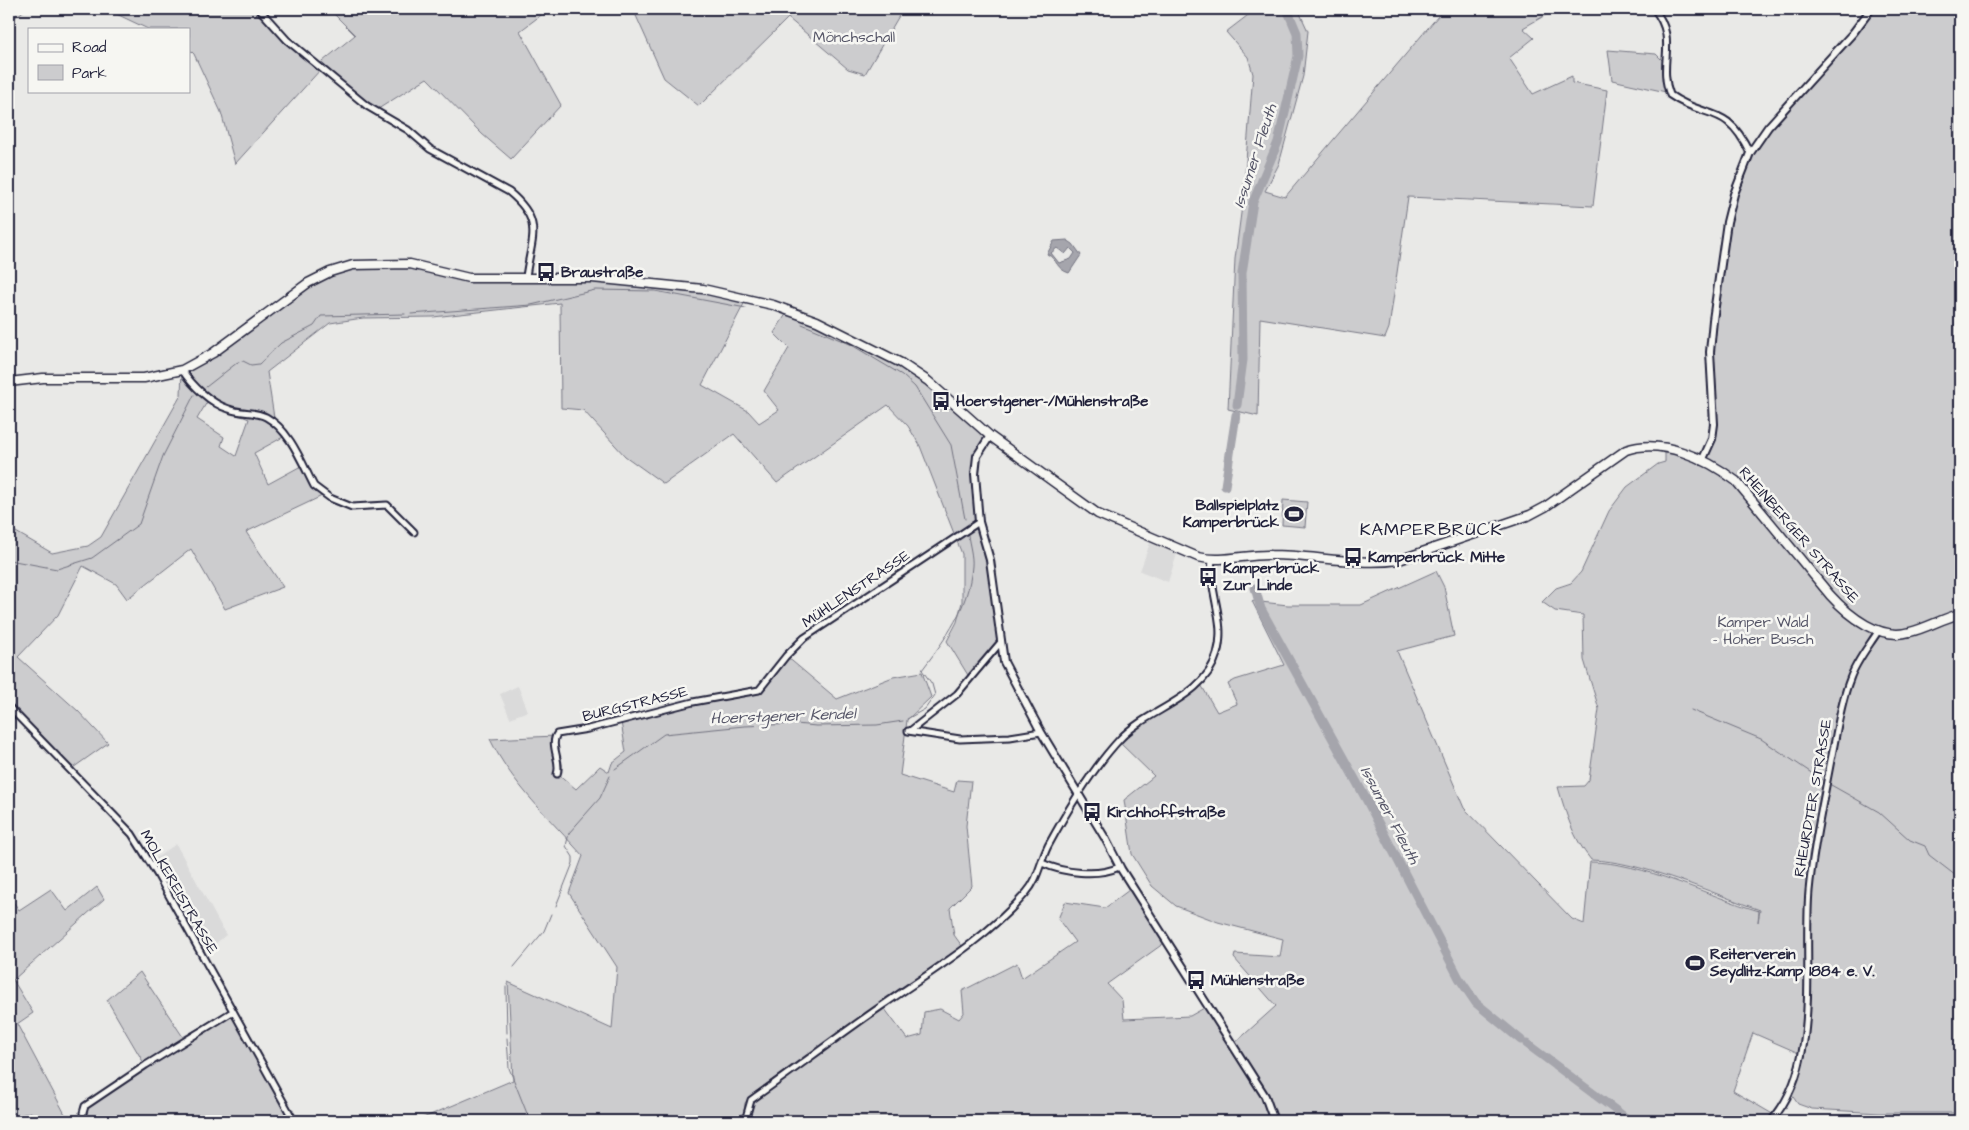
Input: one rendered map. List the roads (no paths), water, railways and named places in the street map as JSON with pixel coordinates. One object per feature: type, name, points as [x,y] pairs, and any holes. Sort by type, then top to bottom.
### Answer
[{"type":"main road","points":[[9,382],[43,378],[144,378],[182,370],[213,353],[308,283],[341,268],[376,263],[410,264],[469,278],[494,280],[592,278],[703,289],[780,308],[846,334],[900,363],[935,387],[990,436],[1098,514],[1191,555],[1212,560]]},
{"type":"main road","name":"RHEINBERGER STRASSE","points":[[1212,560],[1268,554],[1378,562],[1399,560],[1530,515],[1545,507],[1626,450],[1654,445],[1702,462],[1736,481],[1844,610],[1878,630],[1888,633],[1908,633],[1960,614]]},
{"type":"street","points":[[260,9],[287,40],[367,106],[408,130],[430,149],[509,192],[518,200],[529,212],[534,227],[526,278]]},
{"type":"street","points":[[1654,9],[1667,31],[1665,80],[1670,95],[1727,120],[1733,125],[1750,153]]},
{"type":"street","points":[[1702,462],[1712,439],[1714,424],[1710,352],[1720,271],[1734,194],[1750,153],[1768,127],[1853,33],[1871,9]]},
{"type":"street","points":[[182,370],[216,403],[228,409],[265,417],[275,424],[285,434],[314,486],[321,493],[352,507],[387,505],[414,532]]},
{"type":"street","points":[[990,436],[977,456],[975,474],[979,522],[990,560],[1004,662],[1041,732],[1105,838],[1119,867],[1265,1096],[1274,1121]]},
{"type":"street","name":"MÜHLENSTRASSE","points":[[759,690],[786,656],[804,638],[979,522]]},
{"type":"street","points":[[745,1121],[751,1100],[964,949],[1010,911],[1034,884],[1047,849],[1078,795],[1118,741],[1131,728],[1149,715],[1200,683],[1211,667],[1217,654],[1220,639],[1220,623],[1211,577],[1212,560]]},
{"type":"street","name":"RHEURDTER STRASSE","points":[[1771,1121],[1791,1092],[1796,1080],[1802,1048],[1809,893],[1813,854],[1841,712],[1854,669],[1878,630]]},
{"type":"street","points":[[1000,643],[957,694],[909,731],[960,738],[1028,736],[1041,732]]},
{"type":"street","name":"BURGSTRASSE","points":[[557,774],[558,766],[554,741],[557,734],[693,702],[759,690]]},
{"type":"street","name":"MOLKEREISTRASSE","points":[[9,707],[132,834],[157,874],[294,1121]]},
{"type":"street","points":[[1042,863],[1058,869],[1087,872],[1113,870],[1119,867]]},
{"type":"street","points":[[83,1113],[85,1106],[146,1065],[232,1012]]},
{"type":"waterway","name":"Hoerstgener Kendel","points":[[9,22],[26,9]]},
{"type":"waterway","name":"Issumer Fleuth","points":[[1237,405],[1243,360],[1242,273],[1253,202],[1278,142],[1298,56],[1297,33],[1287,9]]},
{"type":"waterway","name":"Hoerstgener Kendel","points":[[411,314],[531,305],[595,290],[655,291],[746,308]]},
{"type":"waterway","name":"Hoerstgener Kendel","points":[[206,387],[238,362],[243,361],[251,365],[259,364],[281,343],[314,326],[321,316],[405,314]]},
{"type":"waterway","name":"Hoerstgener Kendel","points":[[802,324],[850,344],[902,375],[915,387],[951,445],[965,519]]},
{"type":"waterway","name":"Hoerstgener Kendel","points":[[9,560],[57,569],[92,558],[139,524],[163,456],[194,395]]},
{"type":"waterway","name":"Issumer Fleuth","points":[[1225,486],[1236,415]]},
{"type":"waterway","name":"Hoerstgener Kendel","points":[[907,719],[925,709],[935,695],[932,684],[922,670],[948,634],[966,595],[972,562],[968,535]]},
{"type":"waterway","name":"Issumer Fleuth","points":[[1255,588],[1261,609],[1366,799],[1459,978],[1476,1003],[1521,1040]]},
{"type":"waterway","points":[[1691,710],[1761,739],[1822,780]]},
{"type":"waterway","name":"Hoerstgener Kendel","points":[[615,769],[664,734],[744,726],[796,724],[816,726],[877,725],[903,721]]},
{"type":"waterway","name":"Hoerstgener Kendel","points":[[556,906],[573,863],[573,857],[566,846],[569,833],[600,798],[610,776]]},
{"type":"waterway","points":[[1831,785],[1879,812],[1910,840],[1925,846],[1929,855],[1960,879]]},
{"type":"waterway","name":"Hoerstgener Kendel","points":[[514,967],[544,931],[551,914]]},
{"type":"waterway","name":"Hoerstgener Kendel","points":[[506,987],[507,1033]]},
{"type":"waterway","name":"Hoerstgener Kendel","points":[[507,1038],[509,1068],[530,1121]]},
{"type":"waterway","name":"Issumer Fleuth","points":[[1527,1044],[1630,1121]]},
{"type":"place","name":"Braustraße","points":[[546,272]]},
{"type":"place","name":"Hoerstgener−/Mühlenstraße","points":[[941,401]]},
{"type":"place","name":"Ballspielplatz Kamperbrück","points":[[1294,514]]},
{"type":"place","name":"Kamperbrück Mitte","points":[[1353,557]]},
{"type":"place","name":"Kamperbrück Zur Linde","points":[[1208,577]]},
{"type":"place","name":"Kirchhoffstraße","points":[[1092,812]]},
{"type":"place","name":"Reiterverein Seydlitz-Kamp 1884 e. V.","points":[[1695,963]]},
{"type":"place","name":"Mühlenstraße","points":[[1196,980]]},
{"type":"district","name":"KAMPERBRÜCK","points":[[1431,529]]},
{"type":"park label","name":"Mönchschall","points":[[854,37]]},
{"type":"park label","name":"Kamper Wald - Hoher Busch","points":[[1763,630]]}]
